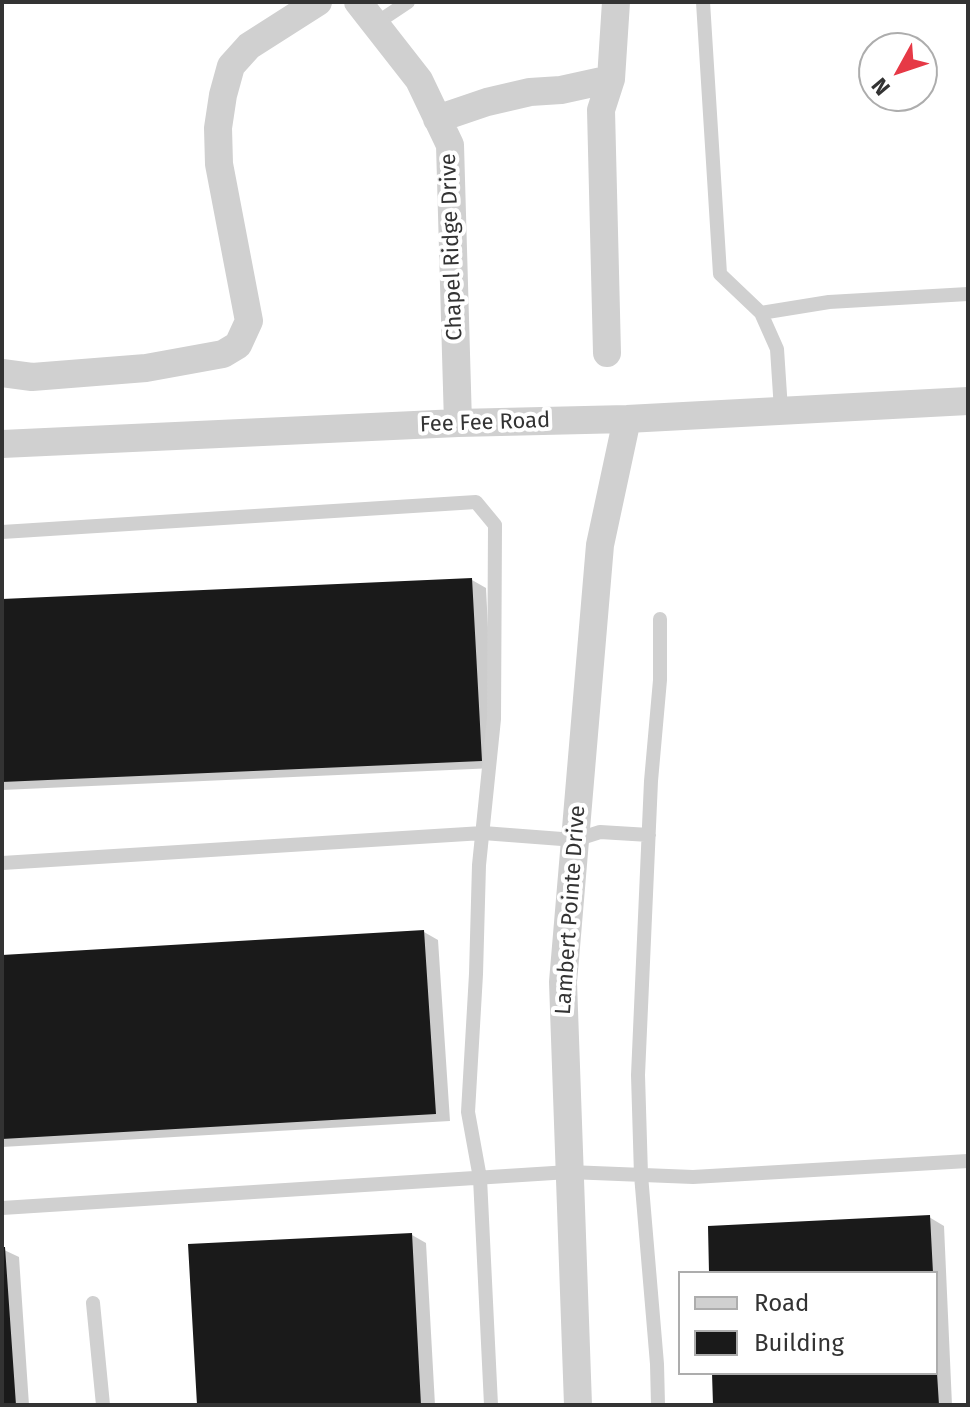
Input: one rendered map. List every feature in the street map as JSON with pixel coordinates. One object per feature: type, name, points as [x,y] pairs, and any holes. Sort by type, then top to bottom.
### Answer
[{"type":"street","points":[[2,373],[32,377],[146,368],[223,354],[238,345],[249,321],[219,164],[218,128],[223,95],[231,66],[249,46],[318,2]]},
{"type":"street","points":[[607,353],[601,110],[611,79],[616,2]]},
{"type":"street","name":"Chapel Ridge Drive","points":[[367,13],[419,80],[450,145],[458,423]]},
{"type":"street","points":[[437,119],[530,92],[561,90],[611,79]]},
{"type":"street","name":"Fee Fee Road","points":[[2,444],[458,423],[627,419],[968,401]]},
{"type":"street","name":"Lambert Pointe Drive","points":[[578,1405],[563,982],[600,545],[627,419]]},
{"type":"lane","points":[[367,13],[408,2]]},
{"type":"lane","points":[[703,2],[720,274],[761,313],[777,349],[781,410]]},
{"type":"lane","points":[[761,313],[829,302],[968,294]]},
{"type":"lane","points":[[2,532],[476,502],[495,525],[494,719],[479,865],[468,1112],[480,1178],[491,1405]]},
{"type":"lane","points":[[658,1405],[641,1175],[638,1075],[651,781],[660,680],[660,619]]},
{"type":"lane","points":[[2,863],[483,833],[575,840],[600,832],[649,835]]},
{"type":"lane","points":[[2,1208],[569,1172],[693,1177],[968,1161]]},
{"type":"lane","points":[[93,1303],[103,1405]]},
{"type":"building","points":[[472,578],[482,761],[2,782],[2,599]]},
{"type":"building","points":[[424,930],[436,1114],[2,1139],[2,955]]},
{"type":"building","points":[[930,1215],[933,1271],[709,1271],[708,1226]]},
{"type":"building","points":[[412,1233],[421,1405],[197,1405],[188,1244]]},
{"type":"building","points":[[2,1247],[5,1247],[16,1405],[2,1405]]},
{"type":"building","points":[[712,1375],[937,1375],[939,1405],[713,1405]]}]
